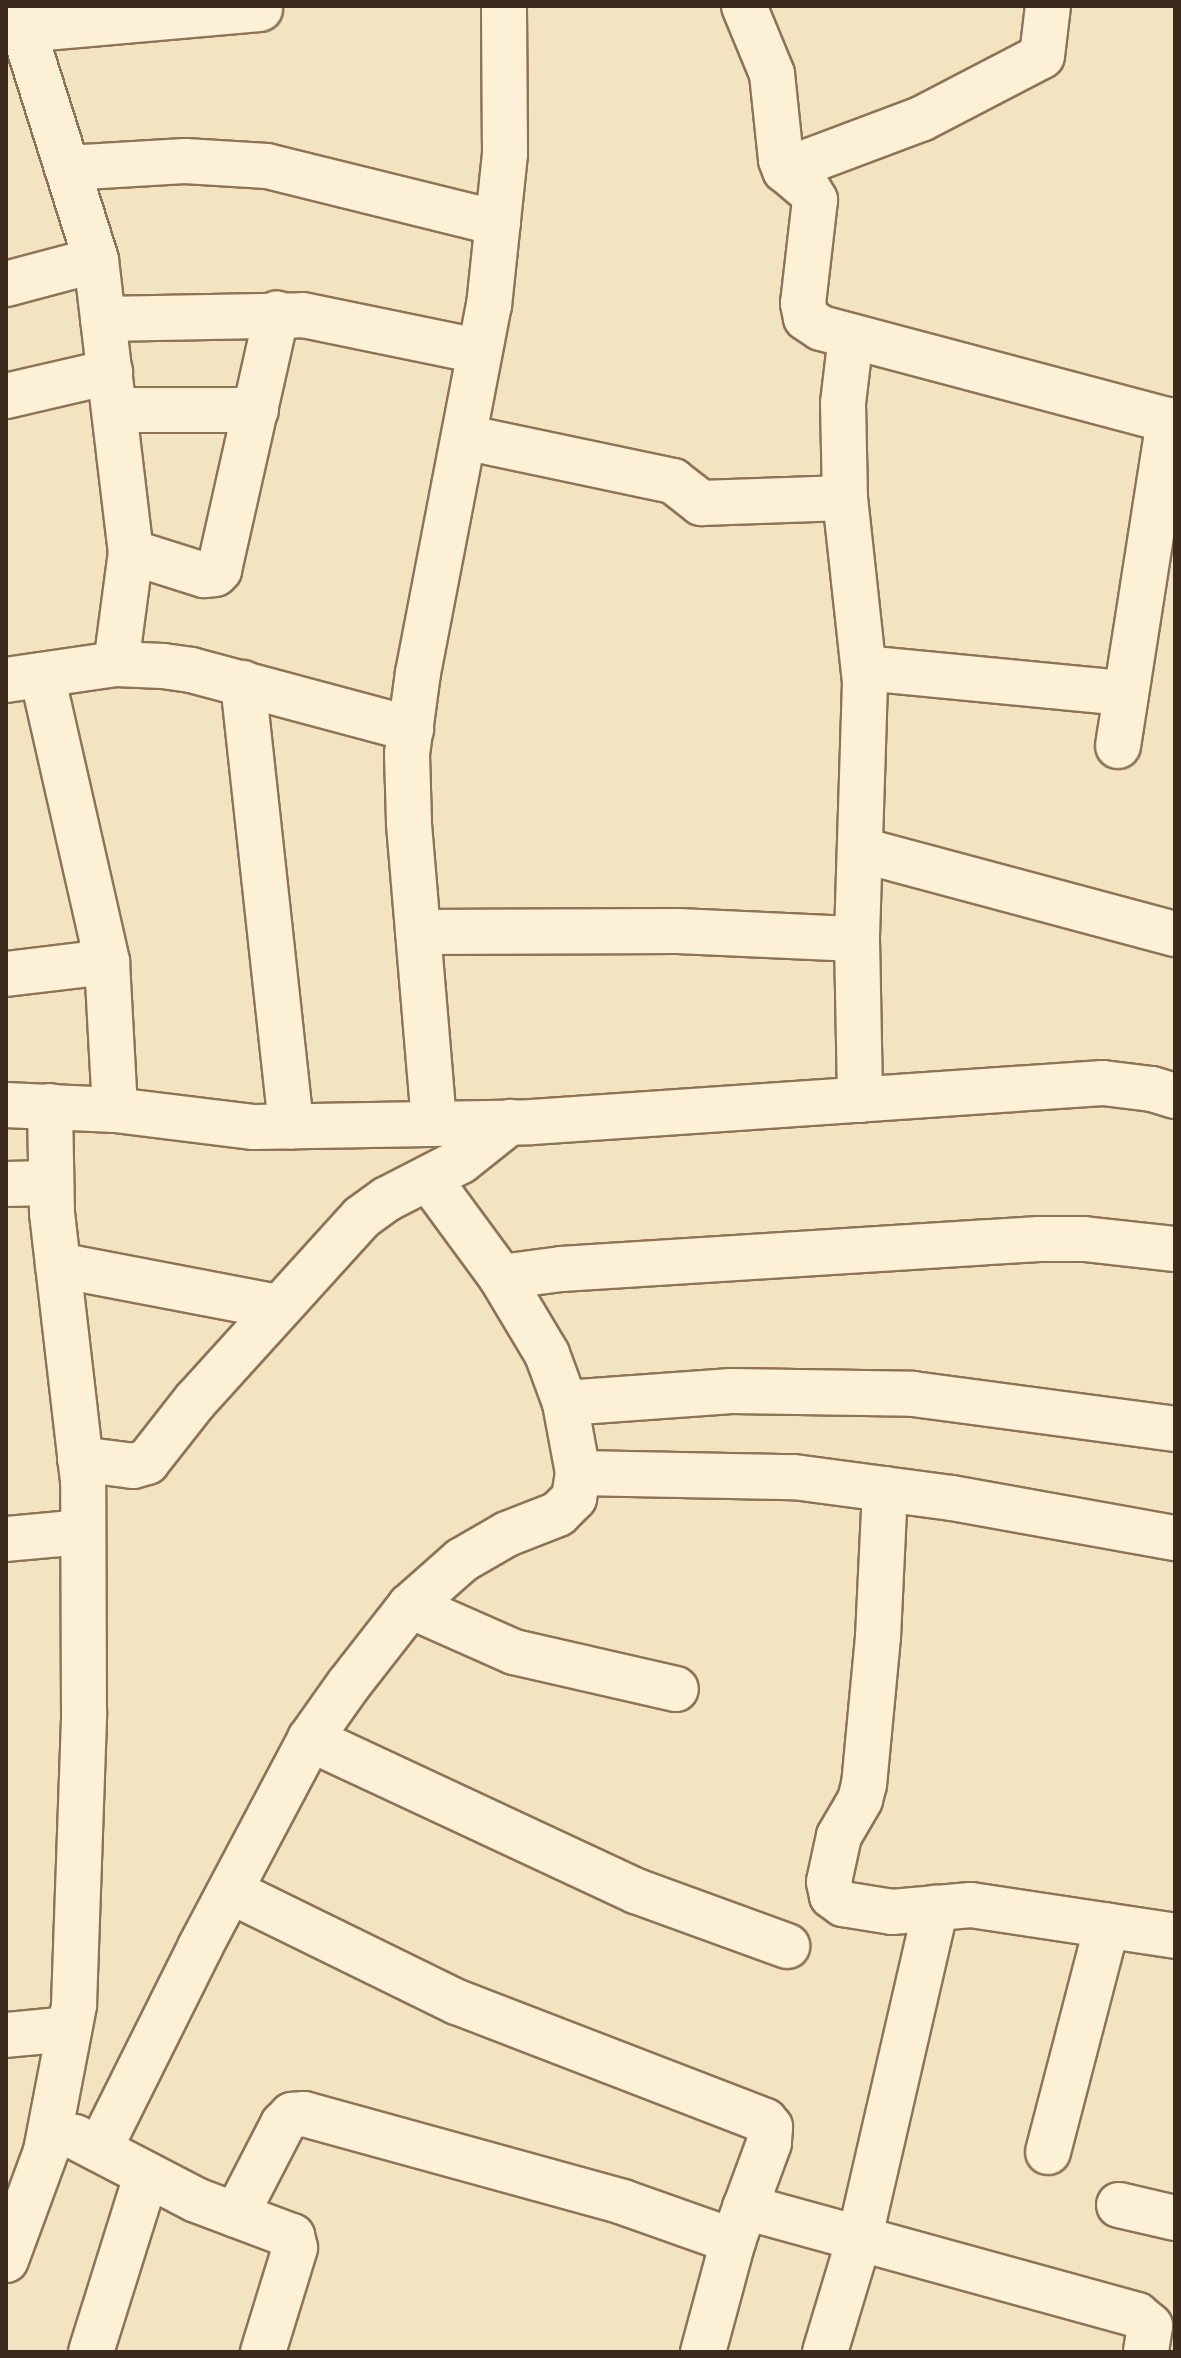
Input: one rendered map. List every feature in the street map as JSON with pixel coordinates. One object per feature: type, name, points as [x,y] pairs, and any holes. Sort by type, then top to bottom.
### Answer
[{"type":"street","points":[[434,1122],[409,822],[407,754],[418,673],[489,306],[505,153],[504,6]]},
{"type":"street","points":[[744,6],[772,74],[778,112],[779,151],[785,170],[809,190],[815,200],[803,303],[806,318],[821,328],[1172,421],[1118,746]]},
{"type":"street","points":[[785,170],[921,119],[1042,56],[1048,6]]},
{"type":"street","points":[[116,664],[131,552],[96,260],[20,18],[260,9]]},
{"type":"street","points":[[67,168],[185,161],[267,166],[498,223]]},
{"type":"street","points":[[6,284],[96,260]]},
{"type":"street","points":[[103,319],[277,313],[303,315],[479,351]]},
{"type":"street","points":[[131,552],[204,575],[219,570],[277,313]]},
{"type":"street","points":[[851,336],[843,403],[845,498],[864,668],[857,939],[860,1100]]},
{"type":"street","points":[[6,396],[112,391],[256,410]]},
{"type":"street","points":[[464,437],[673,481],[701,503],[845,498]]},
{"type":"street","points":[[115,1110],[107,962],[24,678],[116,664],[191,670],[411,729]]},
{"type":"street","points":[[864,668],[1126,693]]},
{"type":"street","points":[[243,683],[291,1126]]},
{"type":"street","points":[[861,850],[1175,934]]},
{"type":"street","points":[[418,932],[678,931],[857,939]]},
{"type":"street","points":[[6,974],[107,962]]},
{"type":"street","points":[[6,1105],[115,1110],[254,1127],[510,1122],[1103,1083],[1152,1089],[1175,1096]]},
{"type":"street","points":[[6,2260],[19,2189],[51,2126],[74,2005],[84,1712],[83,1532],[80,1459],[51,1183],[50,1106]]},
{"type":"street","points":[[80,1459],[133,1466],[147,1462],[195,1401],[362,1217],[387,1199],[461,1161],[510,1122]]},
{"type":"street","points":[[100,2148],[310,1739],[410,1606],[462,1560],[568,1506],[574,1498],[578,1473],[565,1403],[547,1354],[501,1277],[429,1179]]},
{"type":"street","points":[[6,1184],[51,1183]]},
{"type":"street","points":[[501,1277],[561,1269],[1039,1239],[1084,1239],[1175,1249]]},
{"type":"street","points":[[58,1265],[279,1307]]},
{"type":"street","points":[[565,1403],[732,1391],[899,1393],[1175,1429]]},
{"type":"street","points":[[578,1473],[794,1477],[885,1489],[1175,1538]]},
{"type":"street","points":[[885,1489],[878,1637],[864,1784],[857,1807],[839,1836],[829,1889],[843,1904],[892,1912],[971,1905],[1175,1936]]},
{"type":"street","points":[[6,1539],[83,1532]]},
{"type":"street","points":[[410,1606],[514,1652],[676,1689]]},
{"type":"street","points":[[310,1739],[636,1891],[787,1946]]},
{"type":"street","points":[[230,1891],[457,2002],[758,2116],[770,2127],[771,2134],[739,2224],[703,2352]]},
{"type":"street","points":[[825,2352],[860,2236],[936,1908]]},
{"type":"street","points":[[1048,2152],[1107,1926]]},
{"type":"street","points":[[6,2035],[69,2029]]},
{"type":"street","points":[[236,2215],[283,2124],[292,2115],[304,2114],[623,2202],[739,2224],[860,2236],[1144,2318],[1150,2326],[1146,2352]]},
{"type":"street","points":[[51,2126],[100,2148],[146,2176],[236,2215],[286,2231],[295,2241],[263,2352]]},
{"type":"street","points":[[91,2352],[146,2176]]},
{"type":"street","points":[[1119,2205],[1175,2218]]}]
